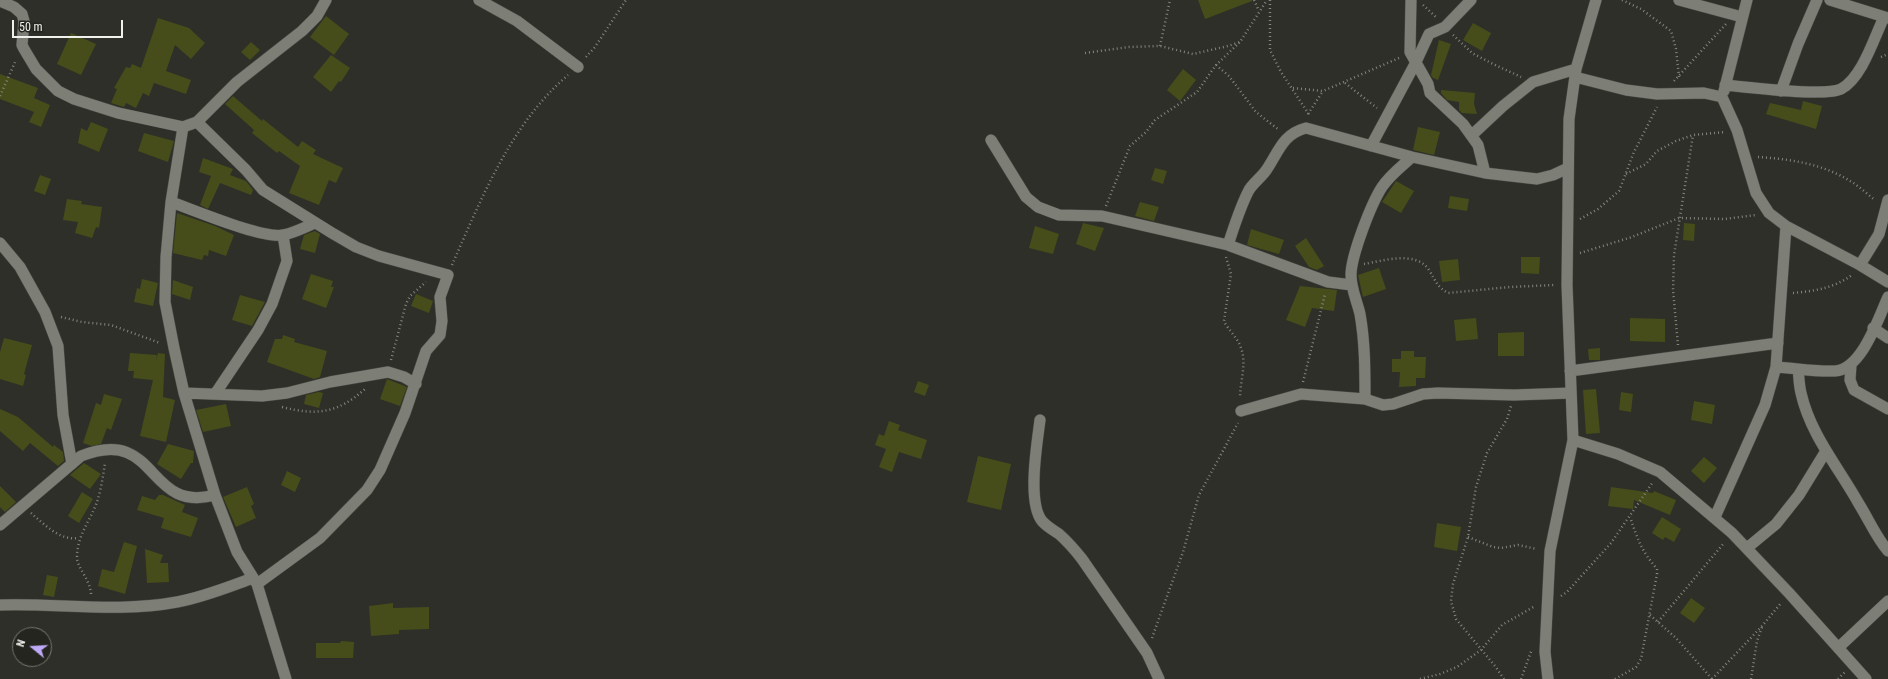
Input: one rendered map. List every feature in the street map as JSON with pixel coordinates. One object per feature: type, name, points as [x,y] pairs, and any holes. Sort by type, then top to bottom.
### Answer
[{"type":"street","points":[[0,1],[14,7],[22,14],[24,21],[22,45],[36,69],[52,87],[64,95],[118,113],[183,127],[196,122],[237,82],[302,31],[317,16],[326,0]]},
{"type":"street","points":[[479,0],[518,21],[578,67]]},
{"type":"street","points":[[1411,0],[1410,52],[1428,84],[1430,93],[1472,135],[1478,145],[1486,173]]},
{"type":"street","points":[[1371,146],[1416,62],[1429,34],[1444,27],[1471,0]]},
{"type":"street","points":[[1548,679],[1545,652],[1550,551],[1573,440],[1567,285],[1569,118],[1575,73],[1596,0]]},
{"type":"street","points":[[1680,0],[1738,16]]},
{"type":"street","points":[[1747,0],[1738,16],[1722,97],[1737,130],[1756,193],[1770,213],[1786,226],[1862,266],[1888,282]]},
{"type":"street","points":[[1781,91],[1798,44],[1817,0]]},
{"type":"street","points":[[1725,85],[1781,91],[1825,92],[1840,90],[1850,82],[1862,64],[1886,17],[1830,0]]},
{"type":"street","points":[[1472,135],[1502,106],[1533,82],[1575,73],[1626,90],[1661,94],[1704,93],[1722,97]]},
{"type":"street","points":[[0,605],[34,604],[91,607],[147,606],[177,602],[210,595],[255,581],[320,538],[367,490],[388,451],[416,384],[426,351],[440,335],[442,321],[440,297],[448,275],[379,256],[356,247],[315,223],[263,190],[246,170],[196,122]]},
{"type":"street","points":[[183,127],[171,202],[166,257],[165,302],[184,393],[215,495],[237,552],[255,581],[286,679]]},
{"type":"street","points":[[1228,245],[1245,198],[1254,183],[1266,170],[1287,136],[1295,131],[1306,128],[1412,157],[1486,173],[1537,179],[1553,175],[1568,168]]},
{"type":"street","points":[[991,140],[1026,197],[1038,207],[1059,215],[1102,216],[1228,245],[1328,282],[1352,285]]},
{"type":"street","points":[[1365,399],[1365,353],[1360,314],[1352,285],[1352,266],[1360,237],[1382,187],[1396,171],[1412,157]]},
{"type":"street","points":[[171,202],[265,234],[283,235],[315,223]]},
{"type":"street","points":[[1862,266],[1883,236],[1887,204]]},
{"type":"street","points":[[1715,517],[1755,430],[1765,405],[1776,367],[1786,226]]},
{"type":"street","points":[[215,394],[258,330],[272,304],[287,261],[283,235]]},
{"type":"street","points":[[0,243],[20,267],[45,312],[58,346],[63,415],[72,464]]},
{"type":"street","points":[[1776,367],[1835,371],[1851,365],[1861,354],[1888,297]]},
{"type":"street","points":[[1873,328],[1888,338]]},
{"type":"street","points":[[1570,371],[1679,358],[1778,343]]},
{"type":"street","points":[[1851,365],[1850,380],[1854,390],[1888,409]]},
{"type":"street","points":[[1798,369],[1801,393],[1808,415],[1826,451],[1859,504],[1876,536],[1888,551]]},
{"type":"street","points":[[184,393],[262,396],[287,393],[330,382],[383,374],[404,377],[416,384]]},
{"type":"street","points":[[1240,411],[1301,394],[1365,399],[1388,404],[1423,394],[1514,395],[1571,393]]},
{"type":"street","points":[[1040,420],[1034,469],[1035,504],[1037,515],[1043,523],[1058,533],[1082,559],[1147,653],[1159,679]]},
{"type":"street","points":[[1573,440],[1618,454],[1660,472],[1715,517],[1732,533],[1789,593],[1866,679]]},
{"type":"street","points":[[0,525],[23,507],[81,456],[94,451],[107,449],[124,450],[132,453],[142,460],[167,488],[179,494],[190,498],[204,498],[215,495]]},
{"type":"street","points":[[1746,548],[1781,518],[1799,495],[1826,451]]},
{"type":"street","points":[[1838,648],[1888,601]]},
{"type":"path","points":[[448,275],[479,204],[499,164],[533,112],[559,83],[578,67],[595,47],[626,0]]},
{"type":"path","points":[[1160,46],[1170,0]]},
{"type":"path","points":[[1254,0],[1259,11]]},
{"type":"path","points":[[1102,216],[1130,146],[1146,132],[1155,120],[1197,92],[1216,65],[1240,42],[1267,0]]},
{"type":"path","points":[[1270,0],[1270,50],[1281,72],[1293,88],[1308,114],[1322,132]]},
{"type":"path","points":[[1418,0],[1444,27],[1472,52],[1493,64],[1533,82]]},
{"type":"path","points":[[1622,0],[1641,9],[1671,31],[1676,49],[1679,77]]},
{"type":"path","points":[[1568,224],[1588,215],[1607,202],[1619,191],[1661,94],[1738,16]]},
{"type":"path","points":[[1085,53],[1129,47],[1160,46],[1193,54],[1240,42]]},
{"type":"path","points":[[0,96],[22,45]]},
{"type":"path","points":[[1293,88],[1323,91],[1345,83],[1410,52]]},
{"type":"path","points":[[1216,65],[1228,76],[1256,112],[1287,136]]},
{"type":"path","points":[[1345,83],[1387,116]]},
{"type":"path","points":[[1308,114],[1323,91]]},
{"type":"path","points":[[1626,174],[1646,164],[1661,149],[1693,135],[1737,130]]},
{"type":"path","points":[[1679,358],[1673,290],[1674,255],[1693,135]]},
{"type":"path","points":[[1746,156],[1787,159],[1823,169],[1851,181],[1887,204]]},
{"type":"path","points":[[1568,257],[1632,237],[1679,218],[1724,219],[1770,213]]},
{"type":"path","points":[[1147,653],[1183,552],[1199,495],[1238,424],[1240,411],[1240,384],[1244,362],[1241,347],[1224,321],[1231,282],[1231,274],[1225,256],[1228,245]]},
{"type":"path","points":[[1352,266],[1401,258],[1420,262],[1430,270],[1435,282],[1448,293],[1510,286],[1567,285]]},
{"type":"path","points":[[1780,295],[1814,291],[1840,284],[1862,266]]},
{"type":"path","points":[[262,396],[273,404],[288,409],[305,412],[333,410],[356,397],[383,374],[406,304],[410,296],[425,284],[434,270]]},
{"type":"path","points":[[1301,394],[1328,282]]},
{"type":"path","points":[[45,312],[71,320],[111,325],[174,348]]},
{"type":"path","points":[[1504,679],[1456,619],[1451,601],[1454,584],[1468,537],[1476,487],[1487,453],[1507,419],[1514,395]]},
{"type":"path","points":[[91,607],[89,582],[78,562],[79,538],[96,503],[101,485],[107,449]]},
{"type":"path","points":[[1420,679],[1440,674],[1457,667],[1481,650],[1502,625],[1567,592],[1611,543],[1660,472]]},
{"type":"path","points":[[23,507],[57,533],[72,539],[79,538]]},
{"type":"path","points":[[1615,679],[1636,667],[1641,659],[1650,615],[1656,569],[1646,558],[1640,547],[1630,517]]},
{"type":"path","points":[[1658,622],[1692,584],[1732,533]]},
{"type":"path","points":[[1468,537],[1493,547],[1501,548],[1518,546],[1550,551]]},
{"type":"path","points":[[1650,615],[1676,638],[1712,679],[1763,625],[1789,593]]},
{"type":"path","points":[[1751,679],[1757,641],[1763,625]]},
{"type":"building","points":[[1198,0],[1252,0],[1252,1],[1205,19]]},
{"type":"building","points":[[326,16],[349,34],[334,55],[310,37]]},
{"type":"building","points":[[158,18],[189,28],[205,43],[191,59],[175,45],[166,71],[191,80],[186,94],[154,83],[149,96],[143,93],[136,108],[126,103],[124,107],[111,103],[117,89],[114,88],[126,67],[130,68],[132,64],[141,68]]},
{"type":"building","points":[[1473,23],[1491,33],[1482,51],[1463,40]]},
{"type":"building","points":[[71,33],[96,44],[81,75],[57,64]]},
{"type":"building","points":[[1439,40],[1451,44],[1438,80],[1433,78],[1431,75]]},
{"type":"building","points":[[251,42],[260,50],[250,60],[241,52]]},
{"type":"building","points":[[331,55],[350,68],[341,82],[339,81],[331,92],[313,77]]},
{"type":"building","points":[[1183,69],[1196,80],[1180,101],[1167,90]]},
{"type":"building","points":[[0,74],[38,88],[34,98],[50,105],[41,127],[29,122],[34,112],[0,99]]},
{"type":"building","points":[[1441,90],[1475,93],[1474,104],[1477,114],[1462,113],[1459,110],[1459,102],[1447,100],[1441,93]]},
{"type":"building","points":[[233,96],[262,121],[263,119],[298,147],[302,141],[316,150],[313,154],[343,168],[336,183],[329,180],[319,205],[289,193],[300,166],[279,151],[277,153],[252,133],[254,130],[225,104]]},
{"type":"building","points":[[1803,101],[1822,106],[1816,129],[1766,114],[1770,103],[1801,110]]},
{"type":"building","points":[[91,122],[108,129],[99,152],[78,143],[81,128],[87,131]]},
{"type":"building","points":[[1418,127],[1440,132],[1434,155],[1413,150]]},
{"type":"building","points":[[144,133],[174,141],[168,162],[138,151]]},
{"type":"building","points":[[203,158],[233,169],[230,175],[246,181],[253,190],[251,195],[220,183],[208,209],[200,205],[211,176],[199,172]]},
{"type":"building","points":[[1155,168],[1167,171],[1163,184],[1151,180]]},
{"type":"building","points":[[40,175],[51,179],[45,195],[34,191]]},
{"type":"building","points":[[1396,181],[1414,191],[1401,213],[1382,202]]},
{"type":"building","points":[[1450,196],[1469,199],[1467,211],[1448,208]]},
{"type":"building","points":[[67,199],[82,201],[81,204],[102,207],[99,228],[96,227],[92,238],[75,233],[78,222],[63,220]]},
{"type":"building","points":[[1140,202],[1159,207],[1154,221],[1135,216]]},
{"type":"building","points":[[177,213],[215,226],[234,235],[226,256],[209,250],[208,256],[204,255],[202,260],[173,253]]},
{"type":"building","points":[[1083,223],[1104,228],[1095,251],[1076,244]]},
{"type":"building","points":[[1684,223],[1695,224],[1694,241],[1683,240]]},
{"type":"building","points":[[1035,226],[1059,234],[1053,254],[1029,248]]},
{"type":"building","points":[[1251,229],[1284,240],[1279,254],[1247,245]]},
{"type":"building","points":[[315,231],[320,234],[315,253],[300,249],[304,235]]},
{"type":"building","points":[[1306,238],[1324,266],[1317,270],[1309,267],[1295,246]]},
{"type":"building","points":[[1521,257],[1540,257],[1539,274],[1521,273]]},
{"type":"building","points":[[1458,259],[1460,280],[1442,282],[1439,261]]},
{"type":"building","points":[[1379,268],[1386,289],[1363,297],[1358,275]]},
{"type":"building","points":[[311,274],[333,281],[331,287],[334,287],[326,308],[302,299]]},
{"type":"building","points":[[142,279],[158,283],[153,306],[134,302],[137,288],[140,289]]},
{"type":"building","points":[[173,280],[193,287],[190,300],[172,294]]},
{"type":"building","points":[[1300,286],[1337,290],[1334,311],[1312,308],[1305,327],[1286,320]]},
{"type":"building","points":[[416,294],[433,301],[429,313],[411,306]]},
{"type":"building","points":[[240,295],[265,302],[252,326],[232,320]]},
{"type":"building","points":[[1476,318],[1478,339],[1456,341],[1454,320]]},
{"type":"building","points":[[1630,318],[1665,319],[1665,342],[1630,341]]},
{"type":"building","points":[[1524,332],[1524,356],[1498,356],[1498,333]]},
{"type":"building","points":[[283,335],[295,339],[294,342],[327,351],[320,377],[314,379],[267,362],[275,339],[282,339]]},
{"type":"building","points":[[4,338],[32,345],[24,374],[26,375],[23,386],[0,379],[0,352]]},
{"type":"building","points":[[1600,348],[1600,360],[1589,360],[1588,349]]},
{"type":"building","points":[[1401,351],[1414,351],[1414,357],[1426,357],[1425,378],[1416,378],[1416,386],[1399,387],[1400,372],[1392,372],[1392,359],[1401,359]]},
{"type":"building","points":[[130,353],[157,355],[156,362],[158,353],[165,354],[163,397],[175,400],[166,442],[140,436],[153,380],[133,378],[134,371],[128,371]]},
{"type":"building","points":[[387,379],[407,387],[400,406],[380,399]]},
{"type":"building","points":[[918,381],[929,385],[925,396],[914,392]]},
{"type":"building","points":[[1596,389],[1600,433],[1586,434],[1583,390]]},
{"type":"building","points":[[319,392],[323,393],[319,408],[304,404],[306,395]]},
{"type":"building","points":[[1621,392],[1633,394],[1631,412],[1619,410]]},
{"type":"building","points":[[104,394],[122,399],[111,430],[107,428],[101,444],[92,446],[83,443],[96,403],[101,405]]},
{"type":"building","points":[[1694,401],[1715,405],[1712,424],[1691,420]]},
{"type":"building","points":[[226,404],[231,426],[203,432],[196,410]]},
{"type":"building","points":[[0,409],[18,417],[53,447],[54,445],[63,452],[64,461],[58,466],[30,443],[23,451],[0,431]]},
{"type":"building","points":[[889,421],[900,425],[898,430],[927,440],[921,459],[899,452],[892,472],[879,467],[886,449],[875,445],[879,434],[884,436]]},
{"type":"building","points":[[168,444],[194,451],[193,463],[191,463],[181,479],[157,464]]},
{"type":"building","points":[[978,456],[1011,464],[1001,510],[967,502]]},
{"type":"building","points":[[1704,457],[1717,468],[1704,483],[1691,471]]},
{"type":"building","points":[[84,463],[101,474],[90,489],[70,475]]},
{"type":"building","points":[[287,471],[301,478],[295,492],[281,485]]},
{"type":"building","points":[[0,486],[16,502],[5,512],[0,507]]},
{"type":"building","points":[[247,487],[254,504],[251,506],[256,518],[236,527],[223,497]]},
{"type":"building","points":[[1611,487],[1653,493],[1654,491],[1676,500],[1670,515],[1634,500],[1633,509],[1608,506]]},
{"type":"building","points":[[82,492],[93,499],[79,523],[68,516]]},
{"type":"building","points":[[159,495],[163,495],[185,505],[182,512],[198,518],[191,537],[161,528],[164,518],[137,510],[142,496],[155,500]]},
{"type":"building","points":[[1662,517],[1681,529],[1674,542],[1665,537],[1663,540],[1652,533]]},
{"type":"building","points":[[1437,523],[1461,527],[1457,551],[1434,547]]},
{"type":"building","points":[[124,542],[137,546],[125,594],[98,586],[102,569],[114,572]]},
{"type":"building","points":[[145,549],[163,555],[160,563],[168,563],[169,582],[147,583]]},
{"type":"building","points":[[47,575],[58,577],[54,597],[43,595]]},
{"type":"building","points":[[1691,598],[1705,608],[1694,623],[1680,613]]},
{"type":"building","points":[[393,603],[393,608],[429,607],[429,629],[399,630],[399,634],[371,636],[369,606]]},
{"type":"building","points":[[341,641],[354,642],[353,658],[316,658],[316,643],[340,643]]}]
